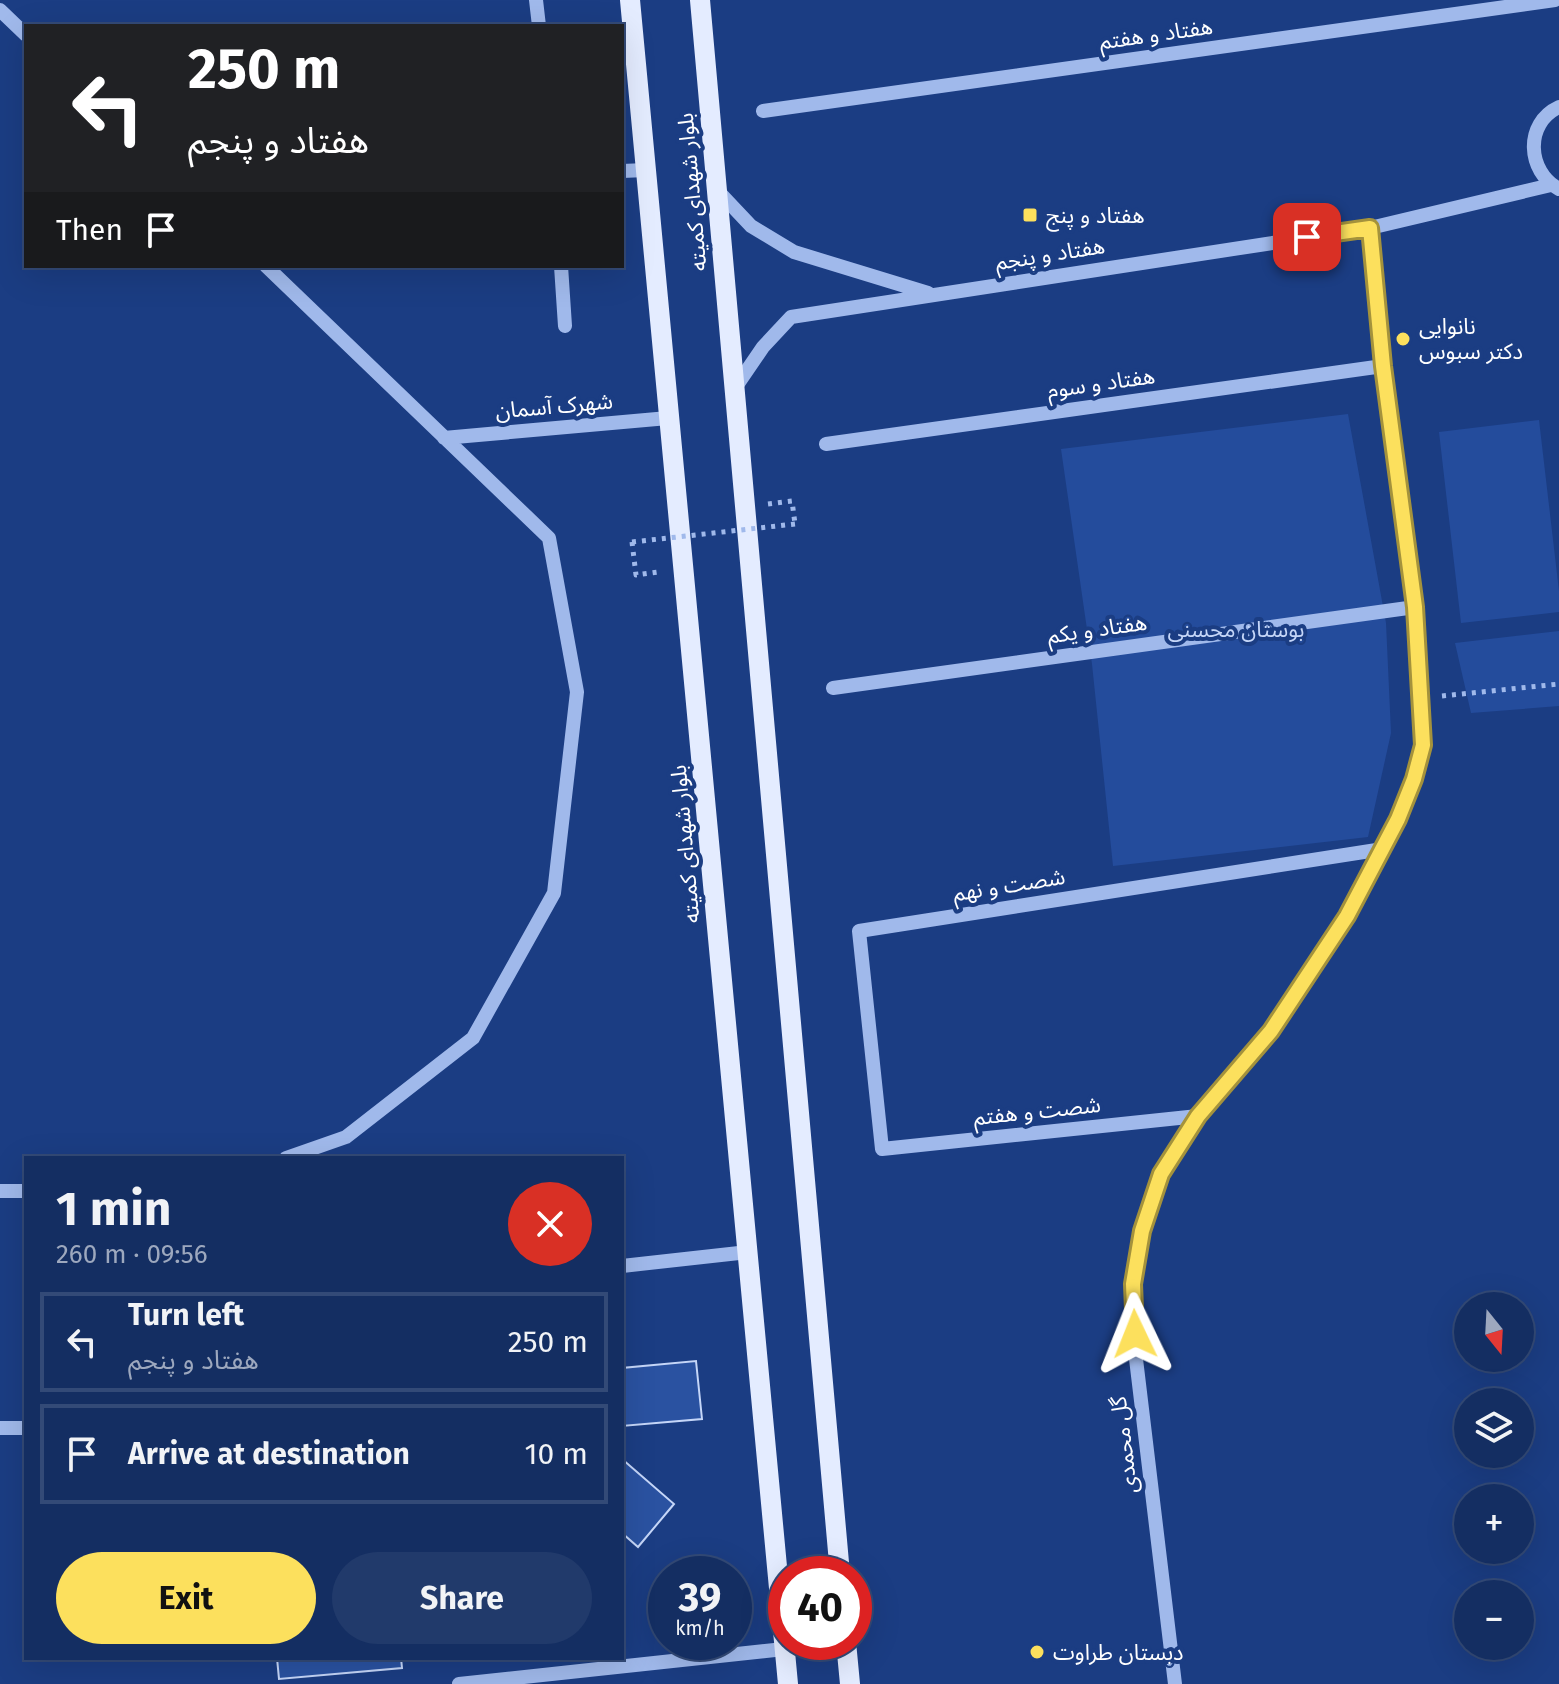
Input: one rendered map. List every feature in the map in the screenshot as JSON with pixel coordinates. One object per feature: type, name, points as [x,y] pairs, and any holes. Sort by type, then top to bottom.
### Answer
[{"type":"main road","name":"بلوار شهدای کمیته","points":[[630,0],[776,1556]]},
{"type":"main road","name":"بلوار شهدای کمیته","points":[[700,0],[838,1556]]},
{"type":"main road","name":"بلوار شهدای کمیته","points":[[785,1660],[788,1684]]},
{"type":"main road","points":[[848,1660],[850,1684]]},
{"type":"street","points":[[536,0],[539,24]]},
{"type":"street","name":"هفتاد و هفتم","points":[[763,111],[1555,0]]},
{"type":"street","points":[[0,10],[24,33]]},
{"type":"street","points":[[1555,187],[1535,162],[1533,147],[1535,133],[1542,120],[1559,107]]},
{"type":"street","points":[[624,171],[646,170]]},
{"type":"street","name":"هفتاد و پنجم","points":[[735,388],[763,347],[791,317],[1370,228],[1555,187]]},
{"type":"street","points":[[716,188],[751,226],[794,252],[932,294]]},
{"type":"street","name":"گل محمدی","points":[[1175,1684],[1136,1359],[1133,1284],[1142,1231],[1161,1174],[1198,1116],[1271,1031],[1347,916],[1383,849],[1414,779],[1423,745],[1415,607],[1383,366],[1370,228]]},
{"type":"street","points":[[268,268],[549,538],[577,692],[554,893],[473,1038],[346,1137],[292,1156]]},
{"type":"street","points":[[561,268],[565,326]]},
{"type":"street","name":"هفتاد و سوم","points":[[826,444],[1383,366]]},
{"type":"street","name":"شهرک آسمان","points":[[444,438],[668,418]]},
{"type":"street","name":"هفتاد و یکم","points":[[833,688],[1415,607]]},
{"type":"street","name":"شصت و نهم","points":[[882,1149],[859,931],[1383,849]]},
{"type":"street","name":"شصت و هفتم","points":[[882,1149],[1198,1116]]},
{"type":"street","points":[[0,1191],[24,1191]]},
{"type":"street","points":[[624,1266],[748,1252]]},
{"type":"street","points":[[0,1428],[24,1428]]},
{"type":"street","points":[[459,1684],[768,1651]]},
{"type":"path","points":[[636,575],[632,542],[795,524],[792,501]]},
{"type":"path","points":[[1421,698],[1559,684]]},
{"type":"green space","name":"بوستان محسنی","points":[[1348,414],[1386,623],[1391,733],[1368,837],[1113,866],[1092,664],[1061,449]]},
{"type":"green space","points":[[1539,420],[1559,612],[1461,623],[1439,432]]},
{"type":"green space","points":[[1559,631],[1559,706],[1471,713],[1455,643]]},
{"type":"building","points":[[696,1361],[702,1419],[624,1426],[624,1368]]},
{"type":"building","points":[[624,1461],[674,1504],[638,1547],[624,1535]]},
{"type":"building","points":[[277,1660],[401,1660],[402,1668],[279,1679]]},
{"type":"place","name":"هفتاد و پنج","points":[[1030,215]]},
{"type":"place","name":"نانوایی دکتر سبوس","points":[[1403,339]]},
{"type":"place","name":"دبستان طراوت","points":[[1037,1652]]},
{"type":"route","points":[[1135,1334],[1133,1284],[1142,1231],[1161,1174],[1198,1116],[1271,1031],[1347,916],[1398,819],[1423,745],[1415,607],[1383,366],[1370,228],[1307,237]]}]
